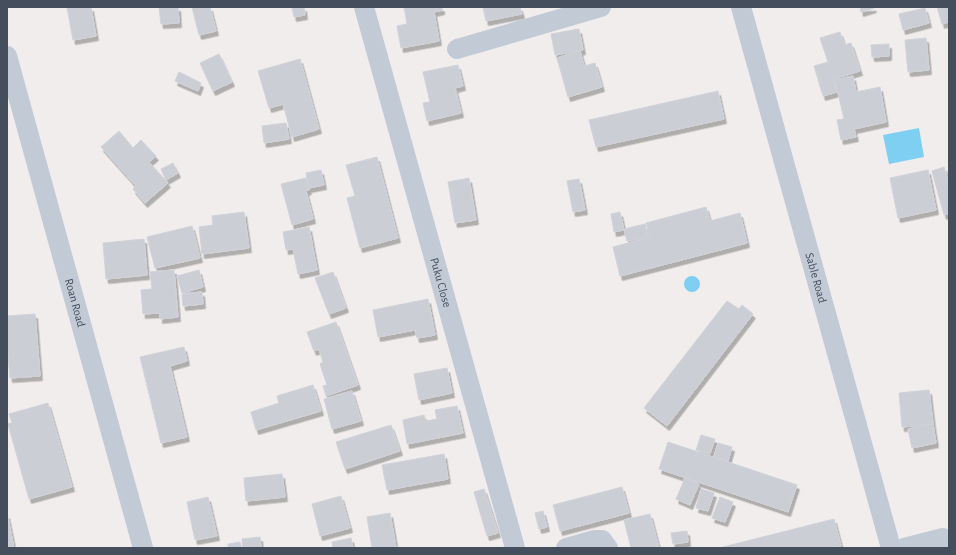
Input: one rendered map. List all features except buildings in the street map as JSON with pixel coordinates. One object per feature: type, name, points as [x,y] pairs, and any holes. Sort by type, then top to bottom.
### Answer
[{"type":"street","points":[[457,49],[601,7]]},
{"type":"street","name":"Sable Road","points":[[741,7],[891,548]]},
{"type":"street","name":"Puku Close","points":[[365,12],[515,548]]},
{"type":"street","name":"Roan Road","points":[[7,56],[143,548]]},
{"type":"street","points":[[904,548],[943,538],[949,542]]},
{"type":"street","points":[[566,548],[594,540],[602,540],[608,548]]},
{"type":"water","points":[[919,128],[924,157],[889,164],[883,135]]},
{"type":"water","points":[[689,276],[695,276],[700,281],[698,290],[695,292],[689,292],[684,287],[684,281]]}]
